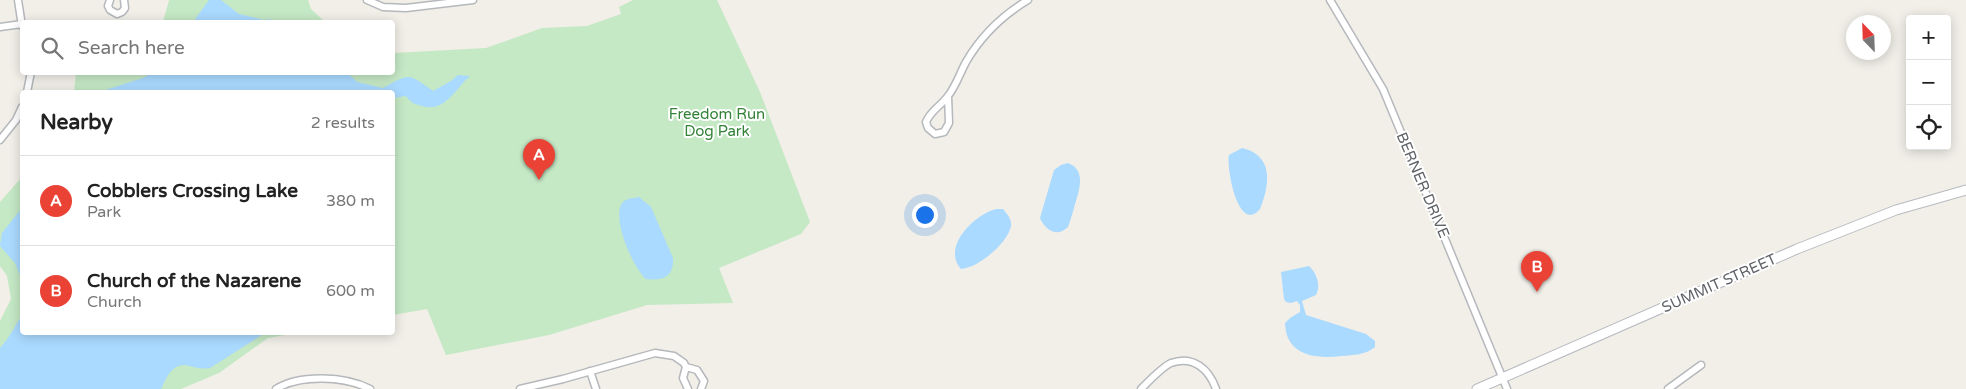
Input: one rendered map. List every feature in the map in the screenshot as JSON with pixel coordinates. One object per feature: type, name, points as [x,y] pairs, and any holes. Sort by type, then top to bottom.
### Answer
[{"type":"main road","name":"SUMMIT STREET","points":[[1476,389],[1797,248],[1896,210],[1966,190]]},
{"type":"street","points":[[18,0],[21,20]]},
{"type":"street","points":[[110,0],[108,6],[110,10],[117,14],[125,8],[124,0]]},
{"type":"street","points":[[367,0],[382,7],[390,8],[406,8],[440,2],[473,0]]},
{"type":"street","points":[[948,96],[949,123],[944,132],[935,134],[928,128],[926,122],[929,114],[948,96],[967,60],[988,32],[1005,16],[1028,0]]},
{"type":"street","name":"BERNER DRIVE","points":[[1330,0],[1383,89],[1507,389]]},
{"type":"street","points":[[0,28],[20,24]]},
{"type":"street","points":[[27,90],[30,75]]},
{"type":"street","points":[[0,140],[16,120],[20,111]]},
{"type":"street","points":[[520,389],[655,353],[674,356],[684,363],[686,367],[683,378],[688,389]]},
{"type":"street","points":[[1141,389],[1170,364],[1187,360],[1201,365],[1212,377],[1216,389]]},
{"type":"street","points":[[1668,389],[1701,366]]},
{"type":"street","points":[[686,367],[695,368],[700,374],[704,382],[700,389]]},
{"type":"street","points":[[590,371],[596,389]]},
{"type":"street","points":[[276,389],[289,382],[314,379],[342,380],[358,383],[370,389]]},
{"type":"green space","points":[[169,0],[308,0],[311,9],[323,20],[164,20]]},
{"type":"green space","name":"Freedom Run Dog Park","points":[[633,0],[717,0],[760,92],[810,222],[801,234],[719,268],[733,303],[647,305],[549,335],[446,355],[427,309],[395,315],[395,90],[74,90],[76,75],[395,75],[395,53],[486,48],[542,28],[587,26],[621,14],[619,7]]},
{"type":"green space","points":[[20,179],[20,335],[285,335],[268,338],[219,373],[181,389],[0,389],[0,321],[11,299],[7,276],[0,266],[0,202]]},
{"type":"water","points":[[209,0],[221,0],[239,14],[264,20],[194,20]]},
{"type":"water","points":[[148,75],[350,75],[357,82],[383,88],[409,77],[433,91],[458,75],[470,76],[449,99],[437,106],[430,107],[415,104],[406,96],[395,98],[395,90],[105,90]]},
{"type":"water","points":[[1242,148],[1253,152],[1260,158],[1265,165],[1267,173],[1266,191],[1260,209],[1252,215],[1245,213],[1240,207],[1229,172],[1229,155]]},
{"type":"water","points":[[1068,163],[1078,171],[1080,177],[1079,189],[1068,227],[1060,232],[1056,232],[1048,229],[1040,218],[1054,170]]},
{"type":"water","points":[[639,197],[651,207],[673,258],[670,273],[663,278],[646,279],[635,264],[624,241],[619,217],[620,208],[624,201]]},
{"type":"water","points":[[996,209],[1003,209],[1009,217],[1011,226],[1009,233],[991,254],[968,268],[961,269],[956,260],[955,251],[963,233],[979,217]]},
{"type":"water","points":[[20,210],[20,275],[15,263],[0,246],[2,233]]},
{"type":"water","points":[[1309,266],[1316,276],[1318,288],[1316,295],[1302,301],[1306,315],[1366,334],[1375,341],[1375,347],[1359,354],[1322,357],[1304,353],[1291,342],[1285,323],[1300,312],[1300,305],[1297,301],[1291,303],[1286,302],[1284,299],[1281,272]]},
{"type":"water","points":[[20,318],[20,335],[262,335],[210,368],[184,365],[175,368],[168,375],[161,389],[0,389],[0,348]]},
{"type":"place","name":"Cobblers Crossing Lake","points":[[539,180]]},
{"type":"place","name":"Church of the Nazarene","points":[[1537,292]]}]
